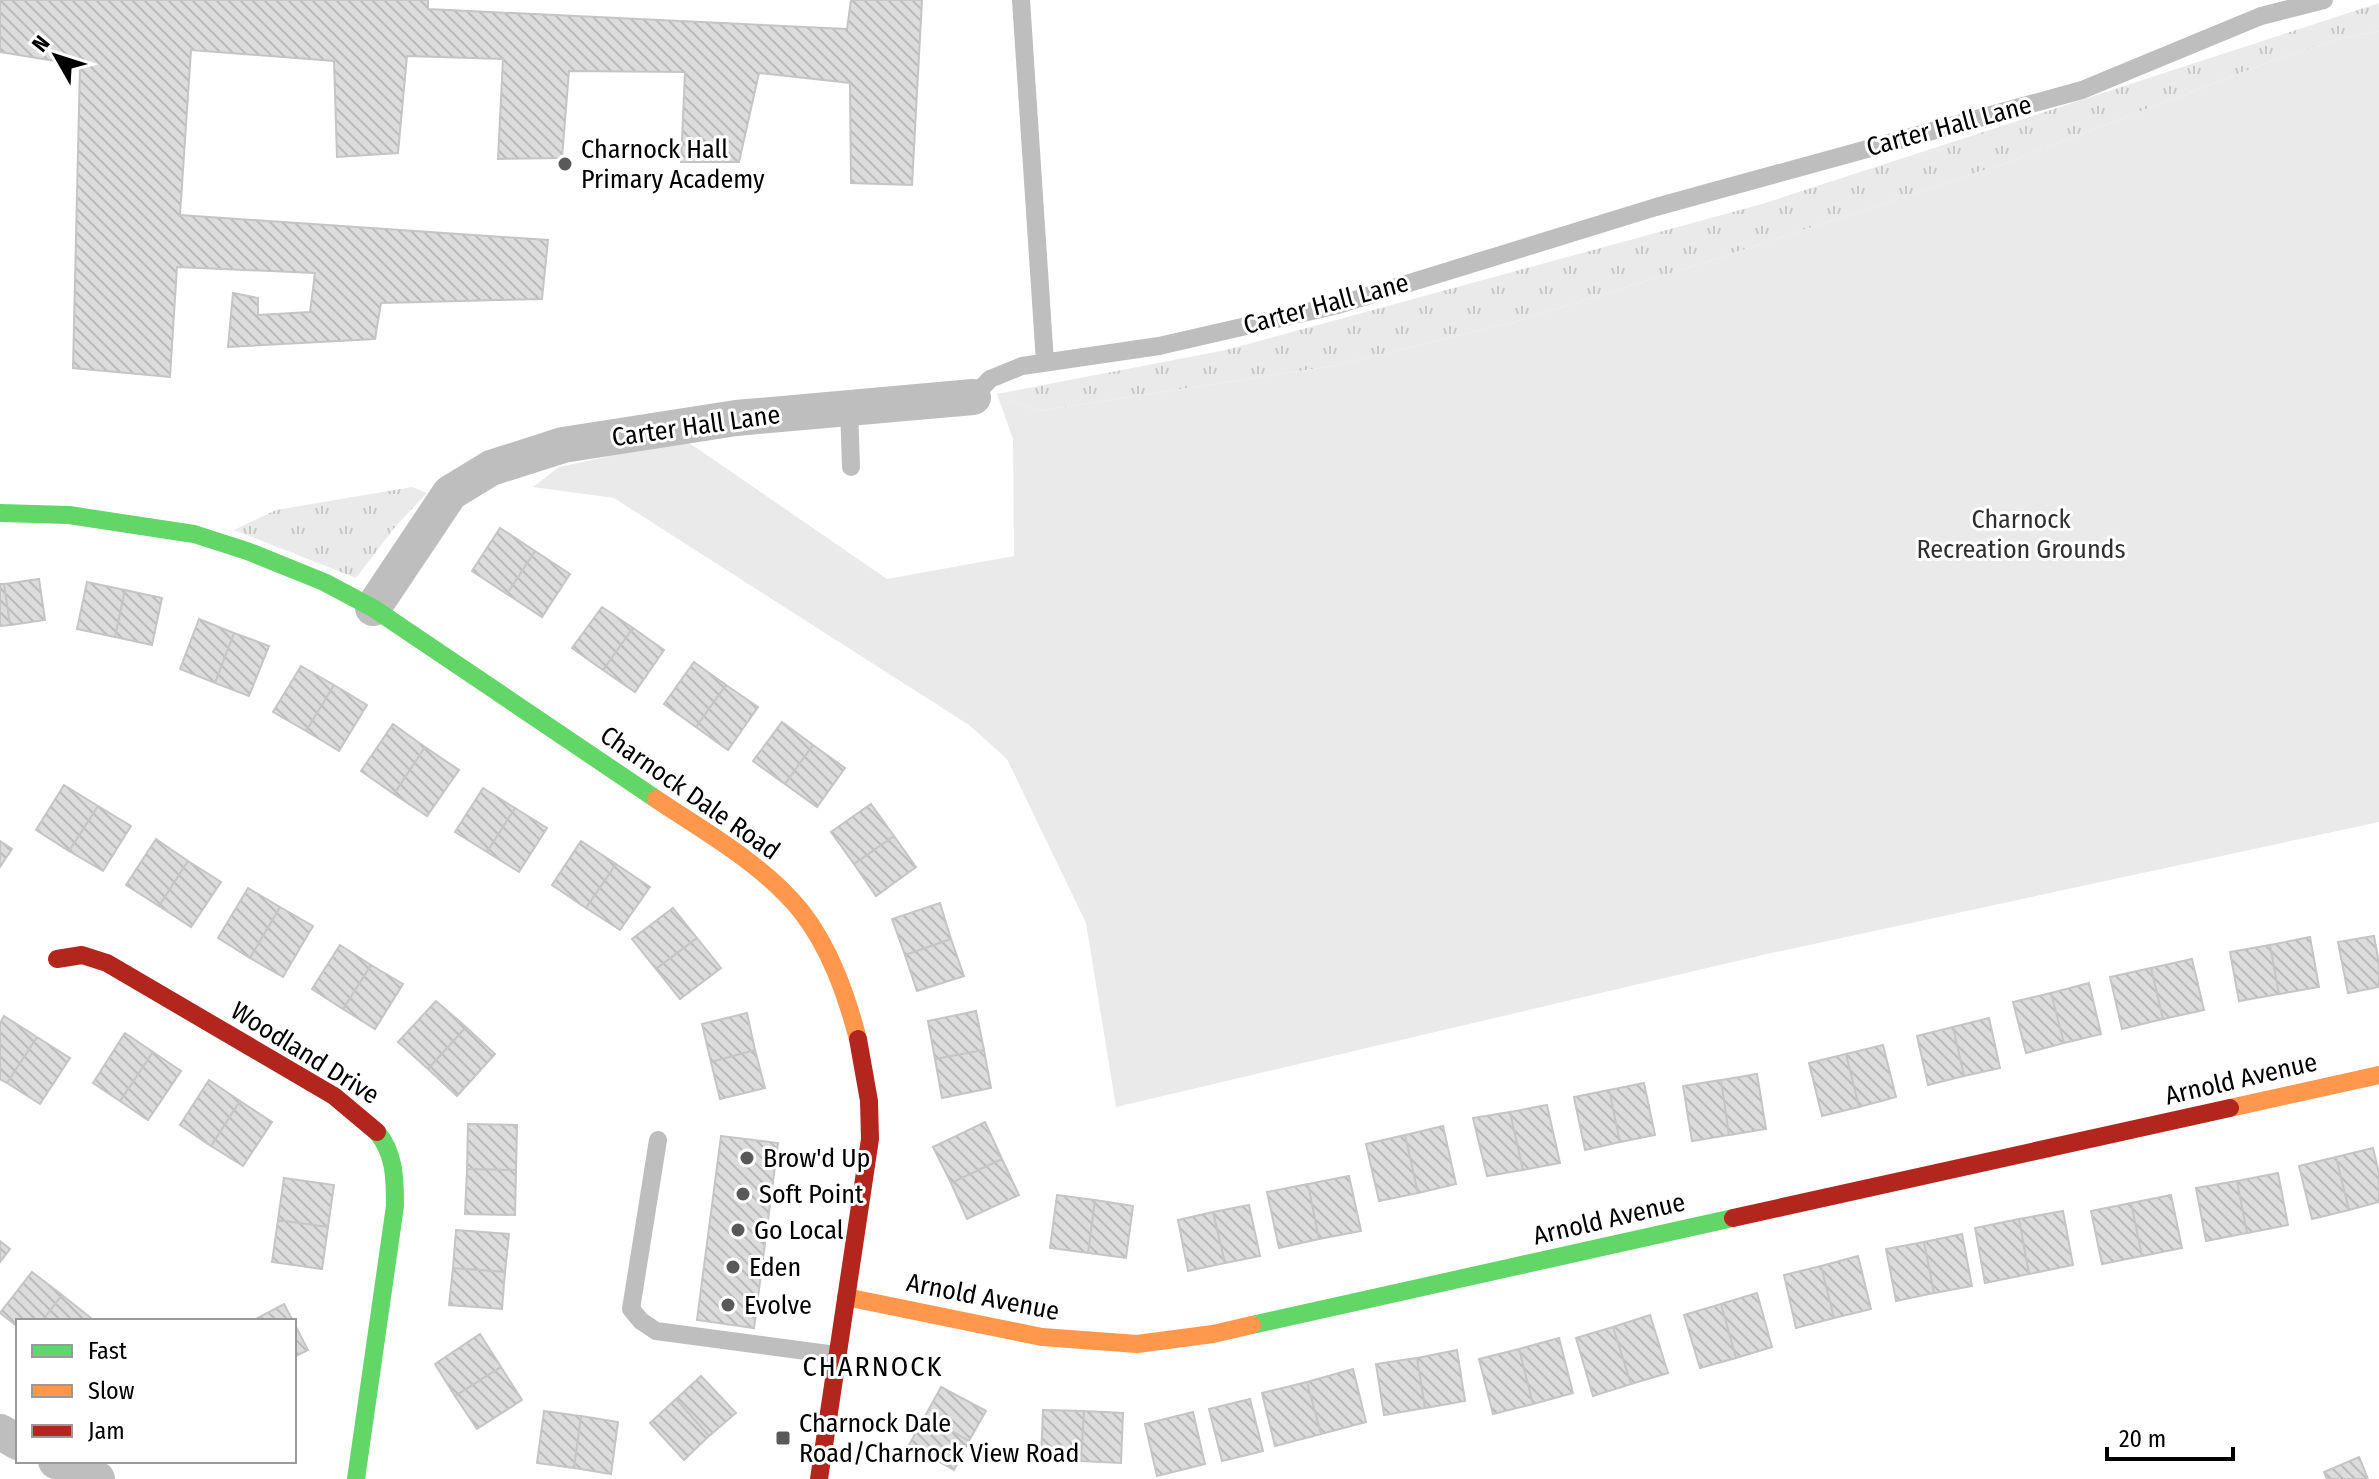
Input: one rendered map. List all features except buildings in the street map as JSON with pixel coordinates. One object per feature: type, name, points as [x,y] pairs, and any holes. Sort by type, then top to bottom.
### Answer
[{"type":"street","name":"Carter Hall Lane","points":[[373,608],[450,493],[491,468],[563,445],[736,418],[973,397]]},
{"type":"street","name":"Charnock Dale Road","points":[[4,507],[194,534],[247,551],[324,582],[373,608],[713,837],[765,876],[802,913],[829,957],[855,1024],[868,1093],[870,1128],[819,1479]]},
{"type":"street","name":"Woodland Drive","points":[[57,959],[82,955],[107,963],[334,1096],[367,1119],[388,1142],[396,1171],[395,1206],[356,1479]]},
{"type":"street","name":"Arnold Avenue","points":[[846,1297],[1042,1337],[1137,1344],[1213,1334],[2379,1075]]},
{"type":"street","points":[[61,1463],[97,1479]]},
{"type":"lane","points":[[1021,0],[1045,362]]},
{"type":"lane","name":"Carter Hall Lane","points":[[973,397],[990,379],[1022,366],[1159,346],[1338,305],[1656,207],[2082,90],[2261,16],[2324,0]]},
{"type":"lane","points":[[849,407],[851,467]]},
{"type":"lane","points":[[658,1140],[631,1309],[641,1321],[656,1331],[836,1355]]},
{"type":"green space","points":[[2379,3],[2379,31],[2337,39],[2277,59],[2006,163],[1514,322],[1333,366],[1038,411],[997,394],[1226,350],[1762,204]]},
{"type":"green space","name":"Charnock Recreation Grounds","points":[[2379,31],[2379,822],[1767,954],[1116,1107],[1086,923],[1007,759],[969,725],[614,498],[533,487],[559,467],[685,440],[887,579],[1014,556],[1013,439],[997,394],[1038,411],[1333,366],[1514,322],[2006,163],[2277,59],[2337,39]]},
{"type":"green space","points":[[412,487],[427,493],[395,527],[356,578],[234,530],[276,510]]},
{"type":"traffic: fast","points":[[0,513],[69,515],[194,534],[247,551],[324,582],[373,608],[656,799]]},
{"type":"traffic: fast","points":[[356,1479],[395,1206],[391,1158],[377,1132]]},
{"type":"traffic: fast","points":[[1252,1325],[1733,1218]]},
{"type":"traffic: slow","points":[[656,799],[751,864],[801,911],[836,972],[858,1039]]},
{"type":"traffic: slow","points":[[2230,1108],[2379,1075]]},
{"type":"traffic: slow","points":[[846,1297],[1042,1337],[1137,1344],[1213,1334],[1252,1325]]},
{"type":"traffic: jam","points":[[57,959],[82,955],[107,963],[334,1096],[377,1132]]},
{"type":"traffic: jam","points":[[819,1479],[870,1139],[869,1101],[858,1039]]},
{"type":"traffic: jam","points":[[1733,1218],[2230,1108]]},
{"type":"place","name":"Charnock Hall Primary Academy","points":[[565,164]]},
{"type":"place","name":"Brow'd Up","points":[[747,1158]]},
{"type":"place","name":"Soft Point","points":[[743,1194]]},
{"type":"place","name":"Go Local","points":[[738,1230]]},
{"type":"place","name":"Eden","points":[[733,1267]]},
{"type":"place","name":"Evolve","points":[[728,1305]]},
{"type":"place","name":"Charnock Dale Road/Charnock View Road","points":[[783,1438]]},
{"type":"district","name":"CHARNOCK","points":[[873,1366]]}]
